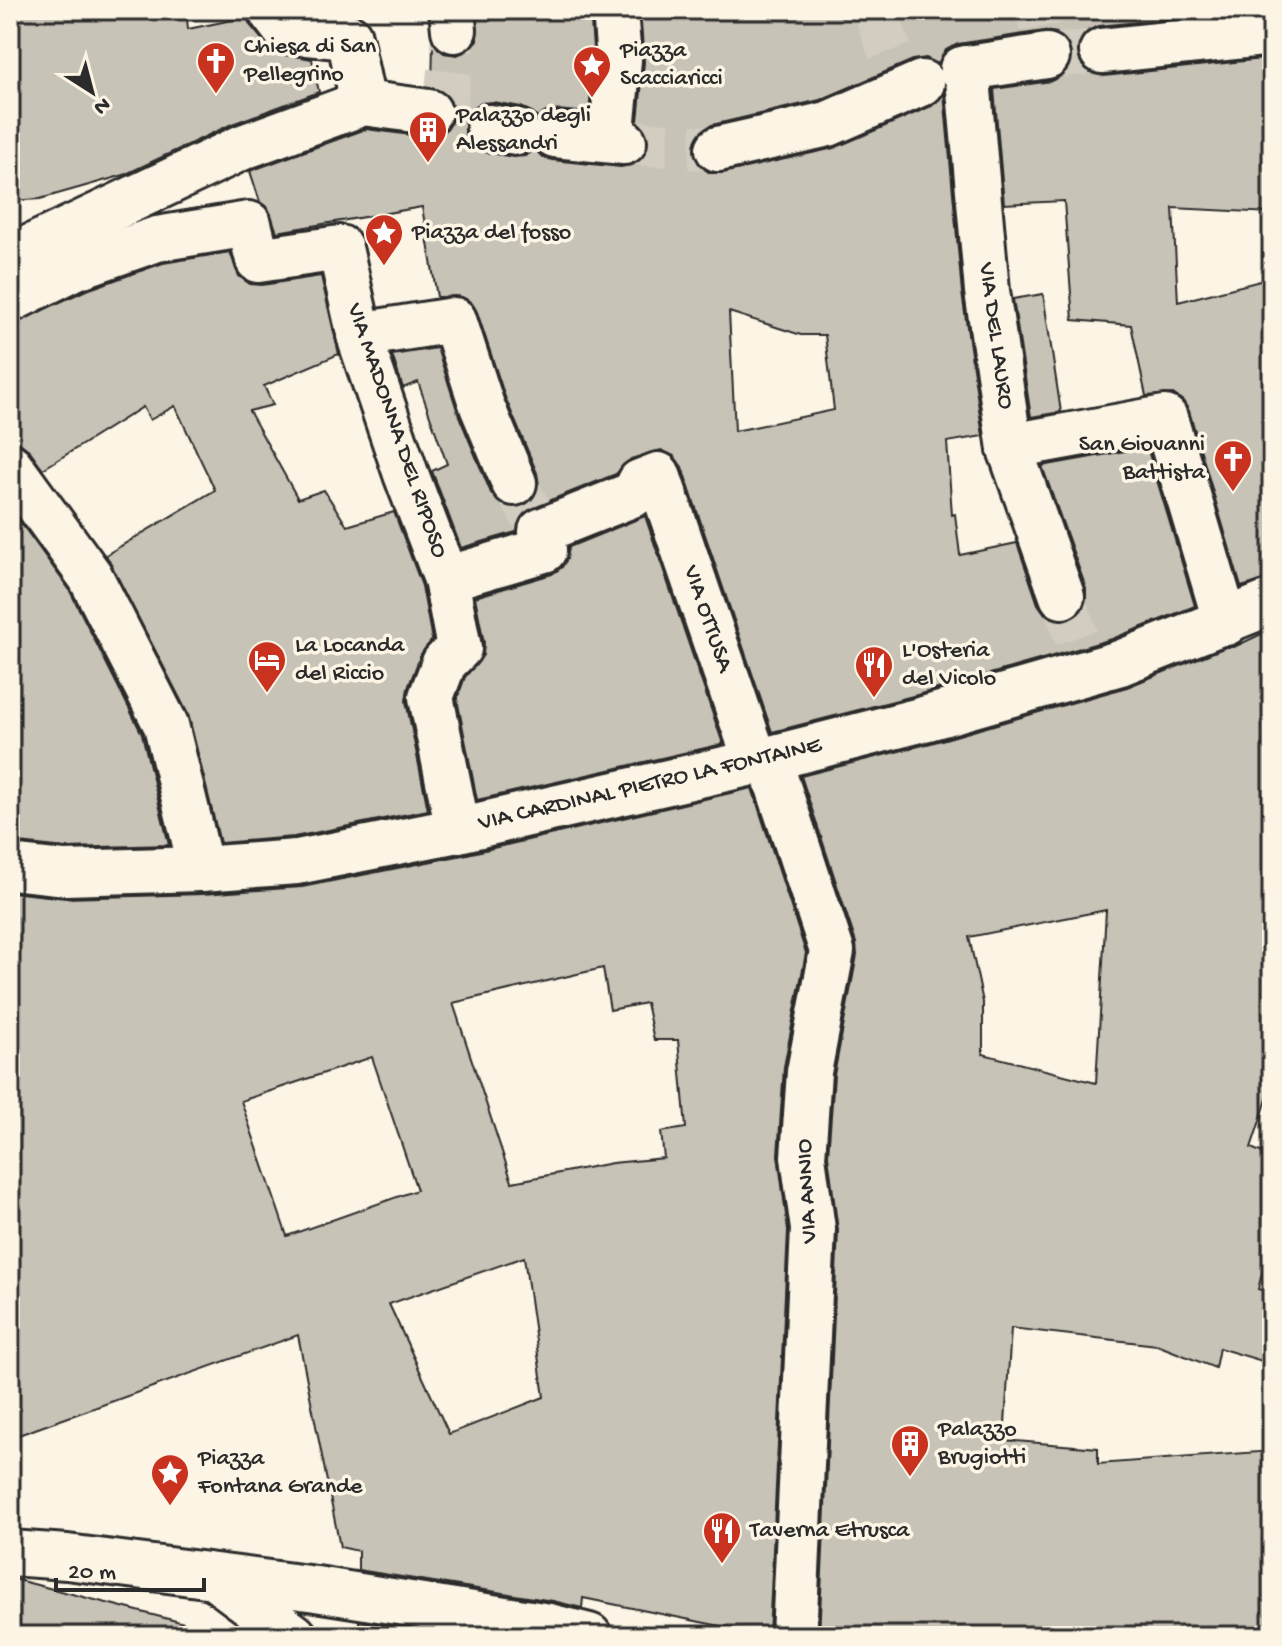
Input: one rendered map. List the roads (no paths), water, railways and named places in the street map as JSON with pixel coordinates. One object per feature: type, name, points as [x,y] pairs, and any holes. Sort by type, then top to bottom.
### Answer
[{"type":"street","points":[[520,131],[618,141],[619,60],[615,10]]},
{"type":"street","points":[[288,21],[349,37],[363,103]]},
{"type":"street","points":[[1102,51],[1195,26],[1272,33]]},
{"type":"street","name":"VIA DEL LAURO","points":[[1044,46],[965,68],[987,291],[1010,449],[1062,596]]},
{"type":"street","points":[[718,149],[828,124],[909,85]]},
{"type":"street","points":[[10,257],[166,197],[243,147],[363,103],[429,112]]},
{"type":"street","name":"VIA MADONNA DEL RIPOSO","points":[[10,300],[74,268],[157,239],[249,224],[258,260],[340,248],[359,335],[406,474],[446,579],[459,648],[444,663],[431,697],[458,830]]},
{"type":"street","points":[[359,335],[454,320],[482,406],[514,483]]},
{"type":"street","points":[[1010,449],[1017,445],[1165,418],[1226,623]]},
{"type":"street","points":[[10,466],[90,576],[166,725],[201,869]]},
{"type":"street","name":"VIA OTTUSA","points":[[446,579],[544,550],[539,527],[634,494],[640,482],[658,475],[762,761]]},
{"type":"street","name":"VIA CARDINAL PIETRO LA FONTAINE","points":[[10,867],[65,873],[201,869],[297,862],[458,830],[762,761],[924,719],[1226,623],[1272,602]]},
{"type":"street","name":"VIA ANNIO","points":[[762,761],[832,951],[809,1072],[803,1157],[813,1229],[794,1636]]},
{"type":"street","points":[[10,1553],[209,1574],[549,1626],[589,1636]]},
{"type":"street","points":[[209,1574],[294,1636]]},
{"type":"tunnel","points":[[875,10],[901,82]]},
{"type":"tunnel","points":[[1038,10],[1041,27]]},
{"type":"tunnel","points":[[444,115],[454,30]]},
{"type":"tunnel","points":[[1047,56],[1102,51]]},
{"type":"tunnel","points":[[624,142],[718,149]]},
{"type":"tunnel","points":[[514,483],[536,522]]},
{"type":"tunnel","points":[[1062,596],[1085,661]]},
{"type":"place","name":"Chiesa di San Pellegrino","points":[[216,95]]},
{"type":"place","name":"Piazza Scacciaricci","points":[[592,99]]},
{"type":"place","name":"Palazzo degli Alessandri","points":[[428,164]]},
{"type":"place","name":"Piazza del fosso","points":[[384,267]]},
{"type":"place","name":"San Giovanni Battista","points":[[1233,493]]},
{"type":"place","name":"La Locanda del Riccio","points":[[267,694]]},
{"type":"place","name":"L'Osteria del Vicolo","points":[[874,699]]},
{"type":"place","name":"Palazzo Brugiotti","points":[[910,1478]]},
{"type":"place","name":"Piazza Fontana Grande","points":[[170,1507]]},
{"type":"place","name":"Taverna Etrusca","points":[[722,1565]]}]
